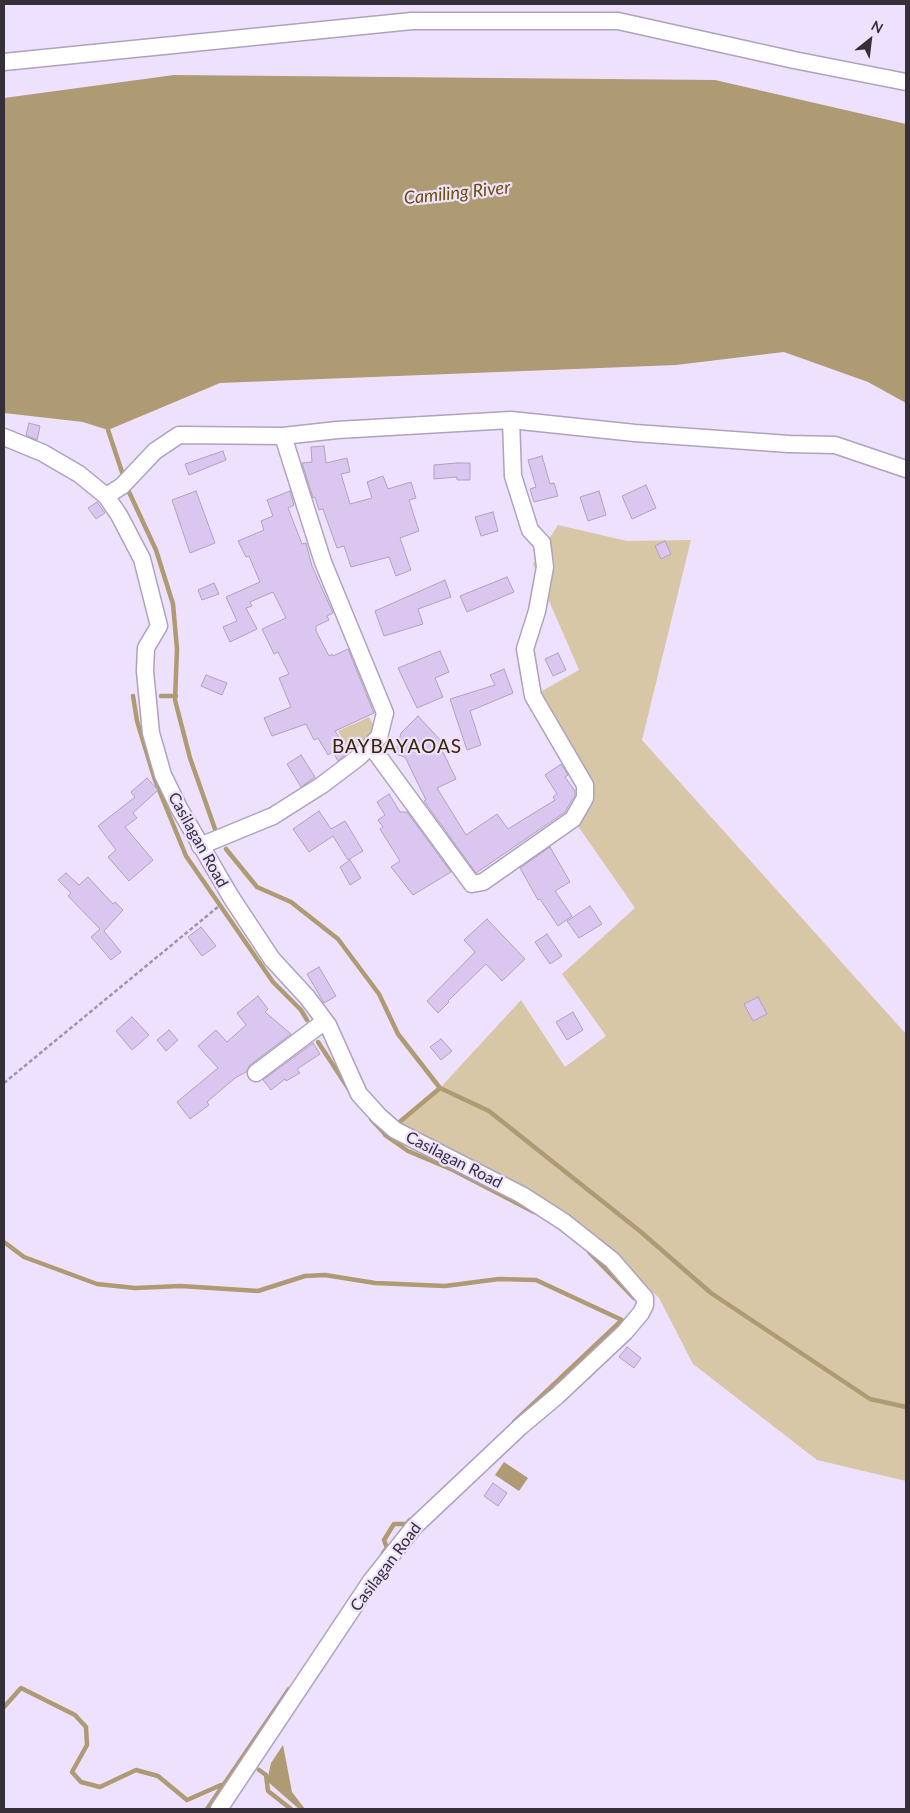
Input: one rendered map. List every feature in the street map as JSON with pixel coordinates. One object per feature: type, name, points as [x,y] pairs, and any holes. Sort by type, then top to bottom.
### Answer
[{"type":"street","points":[[4,62],[412,21],[618,21],[794,60],[906,82]]},
{"type":"street","points":[[371,746],[472,884],[483,882],[573,819],[585,798],[585,785],[532,696],[525,649],[537,611],[545,567],[542,543],[530,530],[513,476],[511,420]]},
{"type":"street","points":[[106,496],[122,486],[155,451],[179,435],[283,436],[337,430],[511,420],[635,433],[789,444],[835,445],[906,469]]},
{"type":"street","points":[[200,846],[273,816],[322,786],[371,746],[379,737],[385,713],[323,562],[283,436]]},
{"type":"street","name":"Casilagan Road","points":[[4,437],[60,462],[80,474],[106,496],[119,515],[142,559],[159,626],[146,648],[145,671],[151,733],[163,776],[200,846],[230,897],[272,959],[307,997],[325,1022],[337,1042],[359,1094],[379,1116],[414,1141],[522,1195],[564,1222],[620,1267],[642,1293],[645,1305],[625,1332],[414,1527],[371,1581],[218,1809]]},
{"type":"street","points":[[256,1073],[325,1022]]},
{"type":"path","points":[[4,1083],[230,897]]},
{"type":"shaded area","points":[[558,525],[627,541],[691,540],[642,740],[906,1034],[906,1481],[817,1460],[693,1364],[659,1298],[620,1260],[393,1128],[440,1088],[521,1000],[565,1067],[606,1036],[562,974],[635,908],[573,819],[585,798],[533,696],[579,670],[533,564]]},
{"type":"shaded area","points":[[369,717],[378,735],[348,750],[338,731]]},
{"type":"water","name":"Camiling River","points":[[174,75],[715,80],[906,124],[906,403],[868,382],[784,352],[676,365],[220,383],[108,430],[83,422],[4,413],[4,98]]},
{"type":"water","points":[[504,1462],[528,1478],[519,1491],[495,1475]]},
{"type":"water","points":[[283,1745],[292,1792],[305,1809],[299,1809],[267,1781],[271,1763]]},
{"type":"building","points":[[29,423],[40,426],[37,440],[26,435]]},
{"type":"building","points":[[324,446],[326,463],[347,458],[350,472],[341,474],[350,504],[372,498],[367,482],[383,476],[388,489],[411,482],[416,498],[409,500],[419,531],[400,538],[411,570],[396,576],[389,557],[351,567],[344,546],[337,548],[323,509],[319,510],[315,497],[313,498],[302,463],[312,462],[311,447]]},
{"type":"building","points":[[223,451],[226,460],[189,475],[185,464]]},
{"type":"building","points":[[542,456],[550,484],[554,483],[558,496],[534,502],[530,489],[536,487],[528,460]]},
{"type":"building","points":[[470,463],[470,480],[457,480],[457,477],[434,479],[434,465]]},
{"type":"building","points":[[646,485],[656,508],[632,519],[622,496]]},
{"type":"building","points":[[196,491],[215,543],[190,553],[172,500]]},
{"type":"building","points":[[290,491],[294,505],[288,508],[302,544],[306,543],[312,566],[333,613],[327,616],[329,620],[316,626],[316,631],[329,656],[348,649],[374,713],[335,731],[348,752],[338,761],[333,752],[328,755],[318,738],[314,740],[306,724],[272,736],[264,718],[291,707],[279,678],[289,674],[278,652],[274,654],[262,629],[286,618],[273,592],[250,602],[252,606],[246,608],[257,629],[230,642],[223,627],[237,621],[226,597],[260,582],[249,556],[246,557],[238,541],[264,530],[261,521],[273,516],[267,500]]},
{"type":"building","points":[[599,491],[606,515],[588,521],[580,497]]},
{"type":"building","points":[[97,502],[105,513],[96,519],[88,508]]},
{"type":"building","points":[[493,512],[498,531],[481,536],[475,517]]},
{"type":"building","points":[[665,541],[671,554],[661,559],[655,546]]},
{"type":"building","points":[[507,577],[514,592],[467,612],[460,596]]},
{"type":"building","points":[[445,580],[451,597],[418,609],[423,624],[384,636],[375,611]]},
{"type":"building","points":[[214,583],[219,594],[202,600],[198,590]]},
{"type":"building","points":[[440,651],[449,672],[435,678],[443,697],[417,708],[398,668]]},
{"type":"building","points":[[558,653],[566,670],[553,676],[545,659]]},
{"type":"building","points":[[504,669],[513,693],[470,711],[481,745],[467,750],[450,699],[495,685],[490,675]]},
{"type":"building","points":[[206,675],[227,683],[222,695],[201,686]]},
{"type":"building","points":[[418,716],[443,743],[440,746],[456,779],[437,788],[466,835],[497,814],[508,829],[555,800],[553,797],[557,794],[545,775],[561,764],[568,775],[565,777],[575,791],[575,795],[565,812],[476,873],[424,801],[426,800],[405,757],[395,754],[401,733]]},
{"type":"building","points":[[301,755],[315,777],[301,787],[287,764]]},
{"type":"building","points":[[147,778],[158,790],[133,813],[137,818],[125,827],[153,860],[129,881],[108,857],[116,850],[98,826],[135,797],[131,792]]},
{"type":"building","points":[[389,794],[400,812],[407,812],[451,872],[413,895],[391,867],[400,861],[380,829],[383,827],[378,820],[385,815],[377,802]]},
{"type":"building","points":[[319,811],[331,829],[345,821],[363,851],[348,860],[333,836],[309,852],[293,829]]},
{"type":"building","points":[[550,847],[570,882],[555,891],[572,916],[558,926],[540,899],[538,900],[520,868]]},
{"type":"building","points":[[350,860],[361,878],[350,885],[340,867]]},
{"type":"building","points":[[66,873],[79,885],[88,877],[113,904],[115,902],[123,910],[104,931],[121,952],[111,960],[91,937],[100,929],[68,896],[71,893],[58,880]]},
{"type":"building","points":[[590,906],[602,924],[579,938],[567,921]]},
{"type":"building","points":[[487,919],[525,959],[502,981],[486,964],[438,1013],[427,1001],[475,952],[464,940]]},
{"type":"building","points":[[201,927],[216,946],[202,956],[188,937]]},
{"type":"building","points":[[547,934],[562,956],[550,964],[535,942]]},
{"type":"building","points":[[319,967],[336,996],[324,1003],[307,974]]},
{"type":"building","points":[[258,996],[268,1009],[265,1012],[291,1034],[250,1065],[246,1072],[235,1078],[207,1102],[209,1105],[190,1119],[177,1102],[218,1068],[198,1046],[216,1030],[227,1042],[246,1025],[237,1013]]},
{"type":"building","points":[[758,997],[767,1014],[753,1021],[744,1004]]},
{"type":"building","points":[[573,1012],[583,1030],[567,1040],[556,1022]]},
{"type":"building","points":[[132,1017],[149,1035],[132,1050],[116,1031]]},
{"type":"building","points":[[169,1030],[178,1040],[166,1051],[157,1040]]},
{"type":"building","points":[[441,1039],[452,1051],[441,1060],[430,1047]]},
{"type":"building","points":[[313,1043],[320,1054],[297,1069],[300,1073],[286,1081],[285,1079],[271,1090],[263,1080]]},
{"type":"building","points":[[627,1347],[641,1358],[634,1368],[619,1357]]},
{"type":"building","points":[[493,1483],[507,1493],[498,1506],[484,1496]]},
{"type":"waterway","points":[[108,430],[122,472]]},
{"type":"waterway","points":[[129,492],[156,550],[173,604],[177,649],[175,700],[190,758],[215,829]]},
{"type":"waterway","points":[[133,696],[137,721],[155,780],[186,856],[273,982],[301,1010],[307,1020]]},
{"type":"waterway","points":[[161,696],[176,696]]},
{"type":"waterway","points":[[226,849],[257,887],[291,902],[338,939],[379,994],[398,1034],[440,1088]]},
{"type":"waterway","points":[[318,1042],[350,1091]]},
{"type":"waterway","points":[[396,1125],[440,1088],[489,1111],[641,1232],[711,1293],[870,1399],[906,1407]]},
{"type":"waterway","points":[[371,1119],[385,1134]]},
{"type":"waterway","points":[[385,1135],[408,1151],[453,1170],[534,1212]]},
{"type":"waterway","points":[[4,1242],[24,1257],[97,1284],[135,1288],[181,1286],[258,1291],[305,1276],[325,1275],[375,1283],[445,1286],[499,1279],[536,1280],[622,1320],[514,1422]]},
{"type":"waterway","points":[[589,1252],[634,1298]]},
{"type":"waterway","points":[[383,1553],[387,1548],[384,1540],[394,1524],[406,1524],[410,1520]]},
{"type":"waterway","points":[[4,1707],[21,1688],[75,1715],[86,1727],[87,1745],[72,1772],[81,1782],[100,1787],[136,1770],[158,1776],[187,1800],[221,1785]]},
{"type":"waterway","points":[[207,1809],[289,1689]]},
{"type":"waterway","points":[[259,1770],[266,1775],[268,1791],[291,1809]]},
{"type":"district","name":"BAYBAYAOAS","points":[[397,747]]}]
